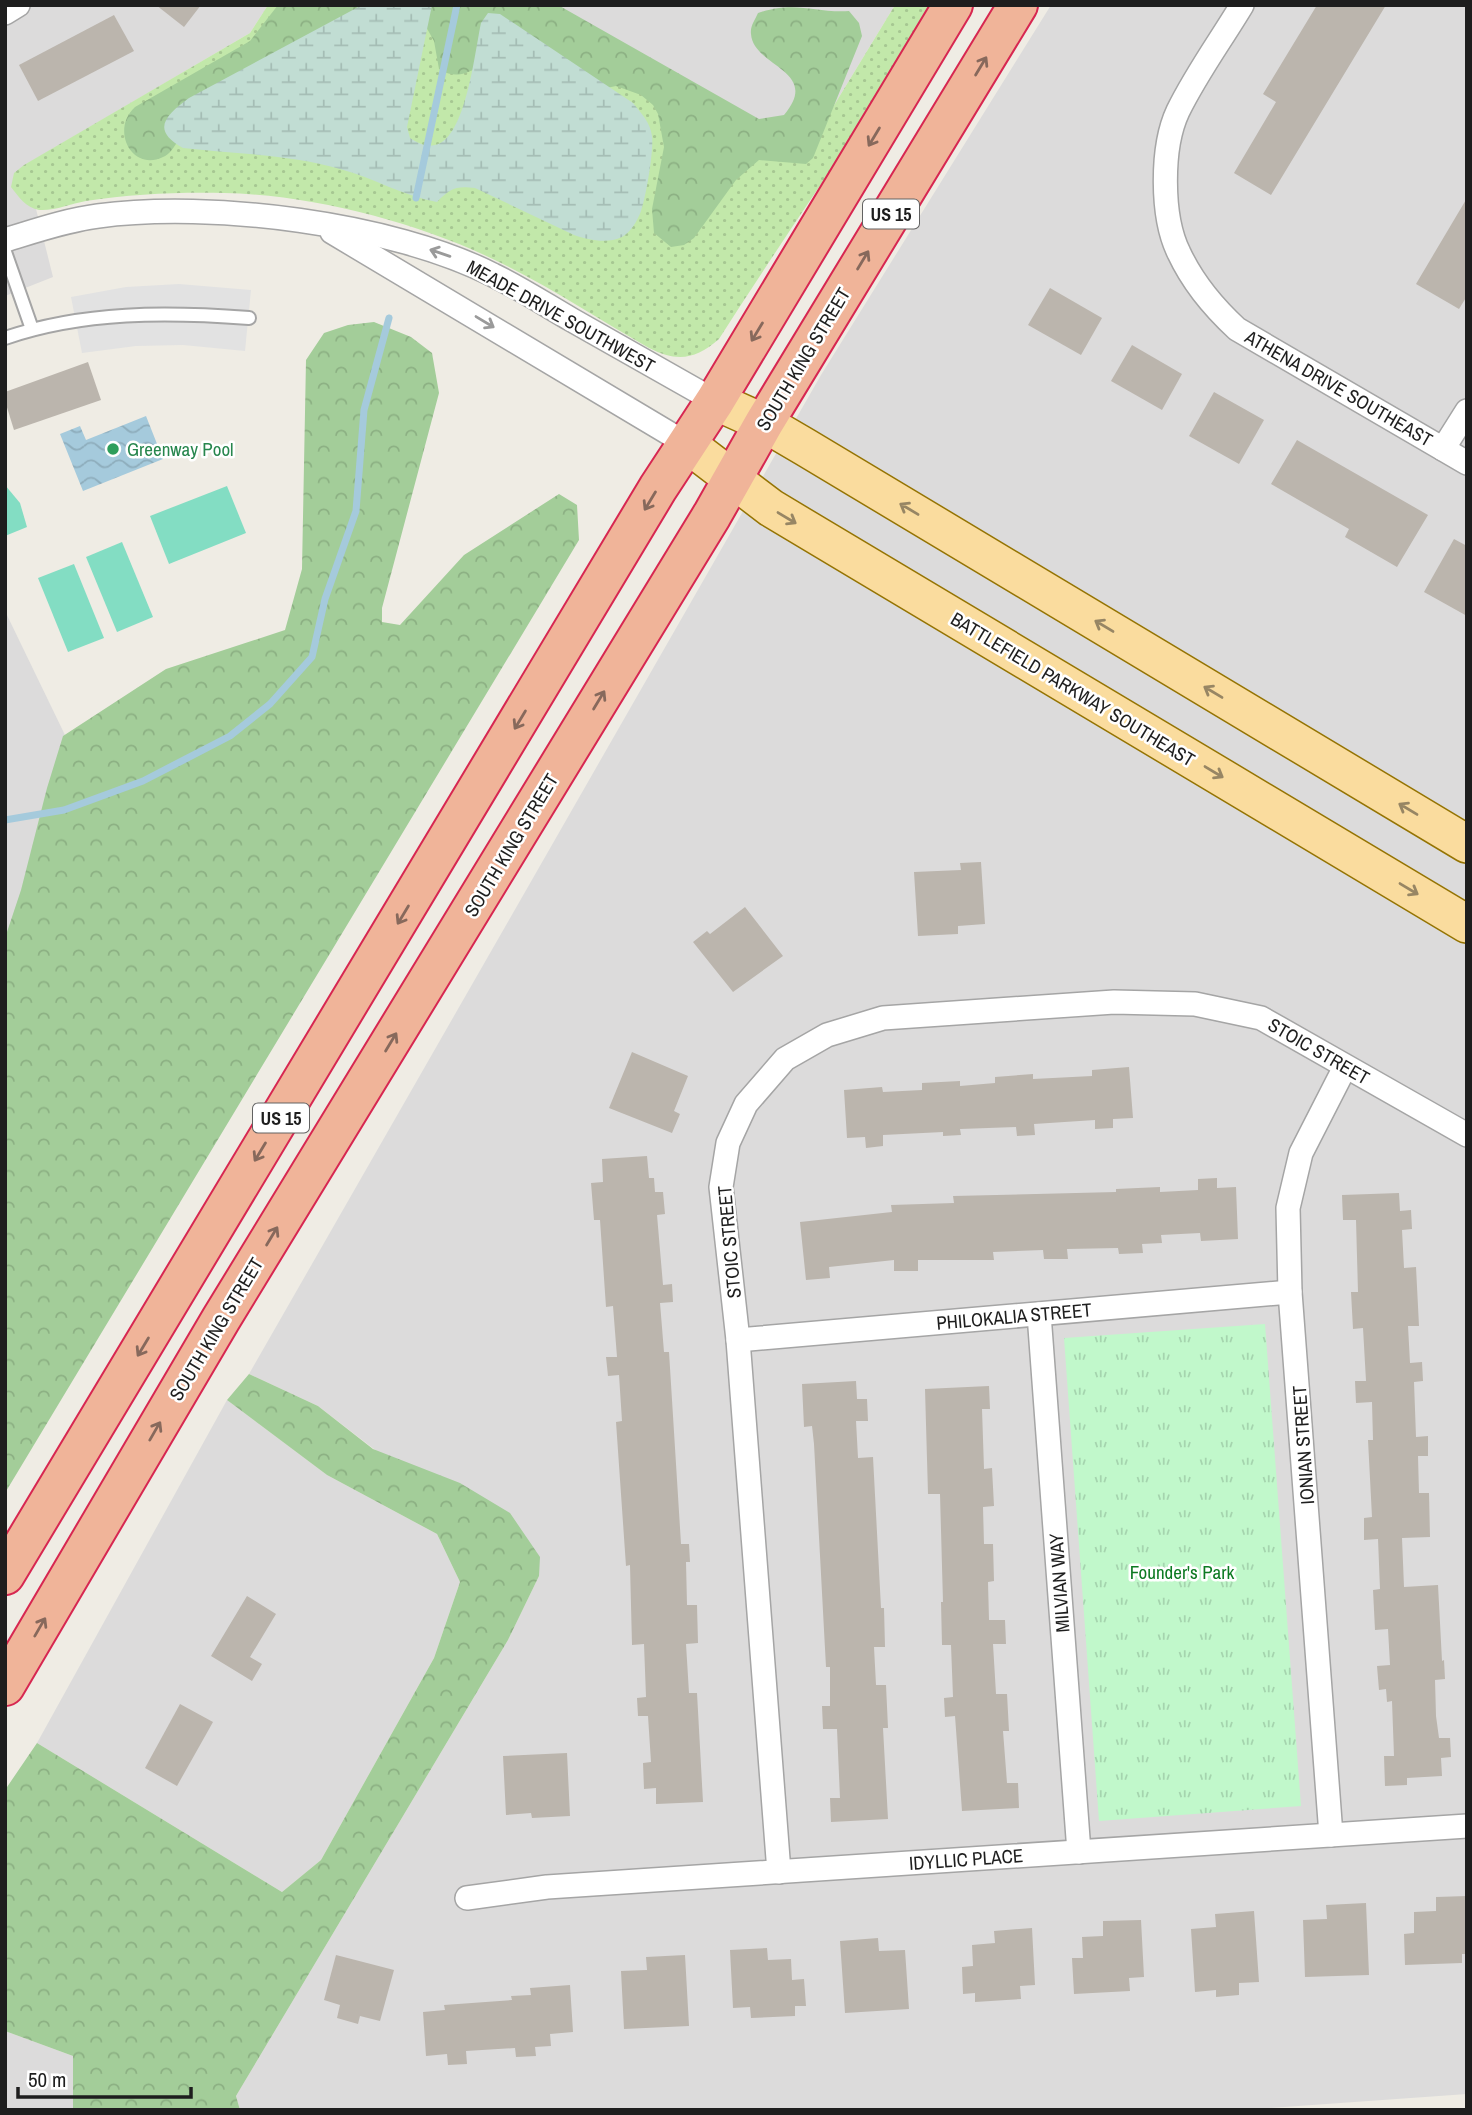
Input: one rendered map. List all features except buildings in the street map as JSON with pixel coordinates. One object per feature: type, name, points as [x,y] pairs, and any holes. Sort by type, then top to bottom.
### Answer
[{"type":"highway","name":"US 15","points":[[5,1574],[651,499],[715,401],[953,5]]},
{"type":"highway","name":"SOUTH KING STREET","points":[[5,1686],[221,1319],[691,550],[764,423],[1018,5]]},
{"type":"main road","points":[[715,401],[764,423],[1467,844]]},
{"type":"main road","name":"BATTLEFIELD PARKWAY SOUTHEAST","points":[[687,444],[771,508],[1467,924]]},
{"type":"street","points":[[5,13],[18,5]]},
{"type":"street","name":"ATHENA DRIVE SOUTHEAST","points":[[1242,5],[1178,112],[1167,146],[1168,212],[1177,250],[1212,306],[1237,329],[1467,463]]},
{"type":"street","name":"MEADE DRIVE SOUTHWEST","points":[[5,240],[97,216],[155,212],[214,213],[320,225],[393,239],[461,260],[494,275],[715,401]]},
{"type":"street","name":"MEADE DRIVE SOUTHWEST","points":[[320,225],[687,444]]},
{"type":"street","points":[[1443,449],[1467,411]]},
{"type":"street","name":"STOIC STREET","points":[[779,1872],[738,1340],[721,1187],[728,1143],[746,1104],[785,1059],[827,1035],[883,1018],[1114,1002],[1195,1004],[1261,1018],[1467,1135]]},
{"type":"street","name":"IONIAN STREET","points":[[1331,1835],[1290,1292],[1288,1208],[1301,1153],[1346,1067]]},
{"type":"street","name":"PHILOKALIA STREET","points":[[738,1340],[1290,1292]]},
{"type":"street","name":"MILVIAN WAY","points":[[1039,1314],[1079,1852]]},
{"type":"street","name":"IDYLLIC PLACE","points":[[467,1898],[547,1887],[1467,1826]]},
{"type":"lane","points":[[5,252],[32,329]]},
{"type":"lane","points":[[5,338],[32,329],[88,319],[154,313],[249,317]]},
{"type":"shaded area","points":[[5,5],[268,5],[250,33],[25,165],[53,277],[5,296]]},
{"type":"shaded area","points":[[523,5],[895,5],[802,158]]},
{"type":"shaded area","points":[[1051,5],[1467,5],[1467,2094],[1242,2110],[240,2110],[236,2096],[508,1640],[539,1576],[318,1406],[249,1374],[821,375]]},
{"type":"shaded area","points":[[179,284],[251,290],[245,351],[183,345],[136,346],[82,353],[71,297],[126,287]]},
{"type":"shaded area","points":[[5,611],[79,764],[5,1007]]},
{"type":"shaded area","points":[[227,1400],[327,1475],[437,1534],[460,1582],[434,1658],[321,1860],[282,1892],[37,1743]]},
{"type":"shaded area","points":[[5,2031],[73,2056],[73,2110],[5,2110]]},
{"type":"green space","points":[[268,5],[523,5],[802,158],[895,5],[936,5],[719,339],[694,355],[677,357],[649,348],[501,263],[437,235],[366,214],[294,199],[207,193],[120,197],[39,210],[26,204],[11,187],[14,173],[24,165],[250,33]]},
{"type":"green space","points":[[278,5],[384,5],[178,141],[165,156],[152,160],[142,159],[134,154],[128,146],[124,127],[135,107],[250,41]]},
{"type":"green space","points":[[362,5],[432,5],[407,127],[410,138],[422,144],[435,145],[446,139],[454,127],[467,92],[481,23],[488,13],[500,14],[633,103],[649,126],[652,143],[643,204],[631,229],[616,239],[592,240],[574,235],[475,188],[454,189],[437,202],[321,164],[282,157],[183,148],[167,135],[164,129],[168,117],[189,98]]},
{"type":"green space","points":[[399,5],[558,5],[759,119],[784,115],[794,100],[795,88],[791,78],[755,45],[751,31],[758,13],[783,7],[849,11],[859,23],[862,36],[813,158],[806,164],[759,160],[736,180],[694,238],[684,245],[671,247],[654,233],[652,209],[664,147],[658,114],[653,105],[641,95],[616,86],[592,91],[481,66],[460,74],[444,72],[439,69],[434,41],[425,25]]},
{"type":"green space","points":[[374,322],[411,337],[432,353],[439,393],[382,608],[382,622],[400,625],[464,555],[559,494],[577,505],[579,540],[5,1493],[5,938],[21,890],[63,736],[166,669],[285,630],[302,569],[306,360],[324,333],[348,325]]},
{"type":"green space","points":[[5,485],[20,503],[27,527],[5,536]]},
{"type":"green space","points":[[227,486],[246,533],[169,564],[150,516]]},
{"type":"green space","points":[[122,542],[153,617],[117,632],[86,557]]},
{"type":"green space","points":[[74,564],[104,638],[68,652],[38,578]]},
{"type":"green space","name":"Founder's Park","points":[[1265,1324],[1301,1806],[1099,1821],[1064,1338]]},
{"type":"green space","points":[[249,1374],[318,1406],[373,1449],[460,1483],[510,1513],[540,1557],[539,1576],[508,1640],[236,2096],[240,2110],[73,2110],[73,2056],[5,2031],[5,1790],[37,1743],[282,1892],[321,1860],[434,1658],[460,1582],[437,1534],[327,1475],[227,1400]]},
{"type":"water","name":"Greenway Pool","points":[[146,416],[163,459],[83,491],[60,434],[80,426],[86,440]]},
{"type":"waterway","points":[[416,198],[457,5]]},
{"type":"waterway","points":[[5,820],[64,810],[143,781],[230,736],[270,704],[312,657],[325,599],[356,511],[364,410],[389,318]]},
{"type":"place","name":"Greenway Pool","points":[[113,449]]}]
